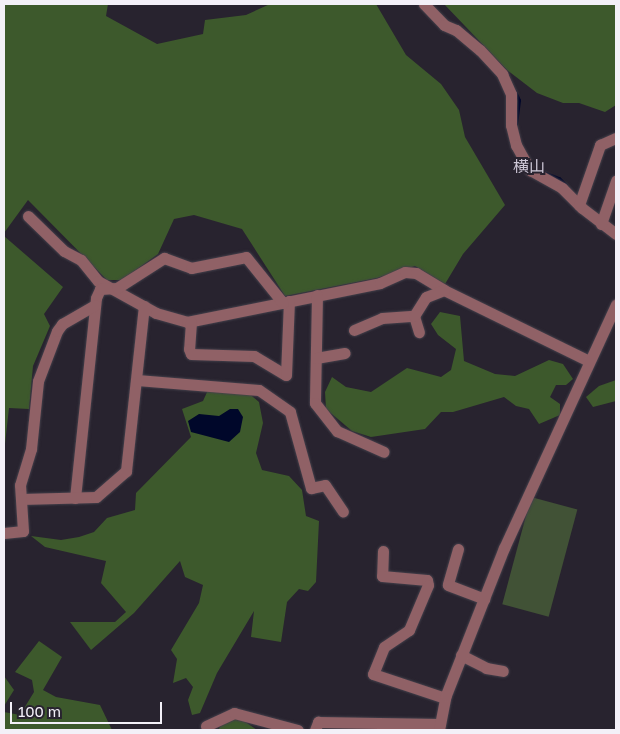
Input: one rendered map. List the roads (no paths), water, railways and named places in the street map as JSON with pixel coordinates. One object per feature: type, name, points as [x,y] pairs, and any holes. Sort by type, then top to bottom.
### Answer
[{"type":"street","points":[[424,4],[444,25],[456,30],[480,50],[502,74],[511,94],[511,125],[522,161],[530,170],[562,188],[601,224],[616,234]]},
{"type":"street","points":[[579,205],[600,145],[616,138]]},
{"type":"street","points":[[601,224],[616,181]]},
{"type":"street","points":[[28,216],[64,251],[81,260],[98,281],[110,289],[144,306],[191,322],[380,283],[405,272],[416,273],[444,290],[590,361]]},
{"type":"street","points":[[74,498],[95,306],[100,289],[117,288],[164,258],[192,268],[246,257],[286,302],[286,375],[254,356],[191,354],[188,349],[191,322]]},
{"type":"street","points":[[419,332],[414,316],[426,297],[444,290]]},
{"type":"street","points":[[318,296],[315,403],[337,431],[384,452]]},
{"type":"street","points":[[315,730],[318,722],[440,727],[445,698],[461,655],[533,480],[616,304]]},
{"type":"street","points":[[4,533],[23,531],[20,485],[31,449],[38,381],[57,331],[62,324],[95,306]]},
{"type":"street","points":[[21,499],[96,497],[126,470],[144,306]]},
{"type":"street","points":[[354,330],[382,318],[414,316]]},
{"type":"street","points":[[316,358],[346,354]]},
{"type":"street","points":[[137,380],[259,390],[290,412],[311,488],[325,486],[343,512]]},
{"type":"street","points":[[458,549],[448,585],[484,599]]},
{"type":"street","points":[[384,551],[382,576],[427,580],[428,585],[409,630],[384,647],[373,674],[445,698]]},
{"type":"street","points":[[461,655],[486,668],[503,671]]},
{"type":"street","points":[[206,726],[234,713],[298,730]]},
{"type":"water","points":[[230,409],[238,409],[243,417],[240,432],[229,442],[191,432],[188,421],[199,414],[219,416]]},
{"type":"waterway","points":[[515,91],[519,100],[516,124]]},
{"type":"waterway","points":[[543,172],[559,178],[566,185]]},
{"type":"district","name":"横山","points":[[529,166]]}]
